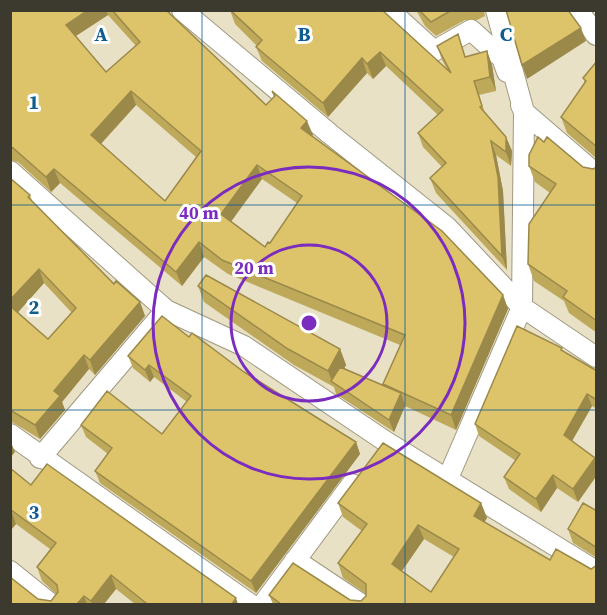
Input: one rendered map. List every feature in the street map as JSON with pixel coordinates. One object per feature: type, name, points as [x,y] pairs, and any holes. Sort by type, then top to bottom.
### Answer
[{"type":"street","points":[[182,10],[447,227],[522,307],[597,357]]},
{"type":"street","points":[[389,10],[434,51],[471,30],[502,58],[524,112],[597,174]]},
{"type":"street","points":[[448,478],[522,307],[524,112],[496,10]]},
{"type":"street","points":[[579,10],[597,35]]},
{"type":"street","points":[[10,171],[166,310],[244,346],[385,441],[597,571]]},
{"type":"street","points":[[40,458],[166,310]]},
{"type":"street","points":[[10,434],[40,458],[250,604]]},
{"type":"street","points":[[262,604],[385,441]]},
{"type":"street","points":[[295,560],[361,604]]},
{"type":"street","points":[[13,578],[51,604]]},
{"type":"building","points":[[10,10],[88,10],[66,25],[106,72],[140,42],[112,10],[166,10],[266,105],[275,96],[272,91],[307,121],[301,128],[442,231],[503,295],[451,415],[383,384],[405,335],[222,260],[199,242],[176,272],[54,169],[46,177],[10,147]],"holes":[[[131,91],[201,151],[165,201],[91,135]],[[257,165],[302,196],[265,247],[221,214]]]},
{"type":"building","points":[[230,10],[382,10],[451,73],[437,46],[458,34],[465,57],[487,51],[490,77],[474,81],[482,106],[480,107],[506,137],[506,152],[491,141],[498,177],[502,256],[430,178],[446,163],[418,133],[443,110],[380,52],[367,64],[362,58],[323,103],[256,47],[262,40]]},
{"type":"building","points":[[419,10],[452,10],[431,22]]},
{"type":"building","points":[[506,10],[568,10],[581,28],[522,65]]},
{"type":"building","points":[[597,61],[597,147],[561,117],[586,81],[583,78]]},
{"type":"building","points":[[538,137],[544,142],[547,137],[583,167],[593,169],[597,167],[597,321],[563,297],[567,291],[528,264],[529,224],[556,184],[529,166],[529,155]]},
{"type":"building","points":[[10,178],[30,195],[28,197],[114,284],[116,281],[140,302],[90,360],[84,355],[54,391],[60,396],[35,425],[10,410],[10,306],[48,339],[76,308],[39,269],[10,300]]},
{"type":"building","points":[[206,275],[340,349],[328,371],[288,349],[198,286]]},
{"type":"building","points":[[162,316],[189,337],[192,333],[244,372],[356,442],[251,581],[95,471],[112,448],[81,425],[107,391],[162,434],[191,396],[149,365],[145,370],[128,356]]},
{"type":"building","points":[[517,326],[562,348],[561,350],[597,371],[597,400],[587,394],[564,435],[595,458],[573,489],[553,475],[536,499],[504,477],[520,454],[475,424]]},
{"type":"building","points":[[340,367],[401,393],[389,420],[331,381]]},
{"type":"building","points":[[383,443],[481,503],[474,516],[550,560],[556,549],[591,569],[597,565],[597,604],[281,604],[269,595],[293,563],[350,600],[361,601],[366,596],[366,584],[338,563],[367,524],[338,503]],"holes":[[[418,525],[459,549],[431,592],[392,564]]]},
{"type":"building","points":[[47,464],[236,598],[232,604],[144,604],[146,603],[111,575],[91,601],[84,596],[77,604],[10,604],[10,577],[38,599],[51,601],[58,592],[57,585],[37,567],[56,543],[10,511],[10,468],[31,485]]},
{"type":"building","points":[[583,503],[597,511],[597,548],[568,529]]}]
